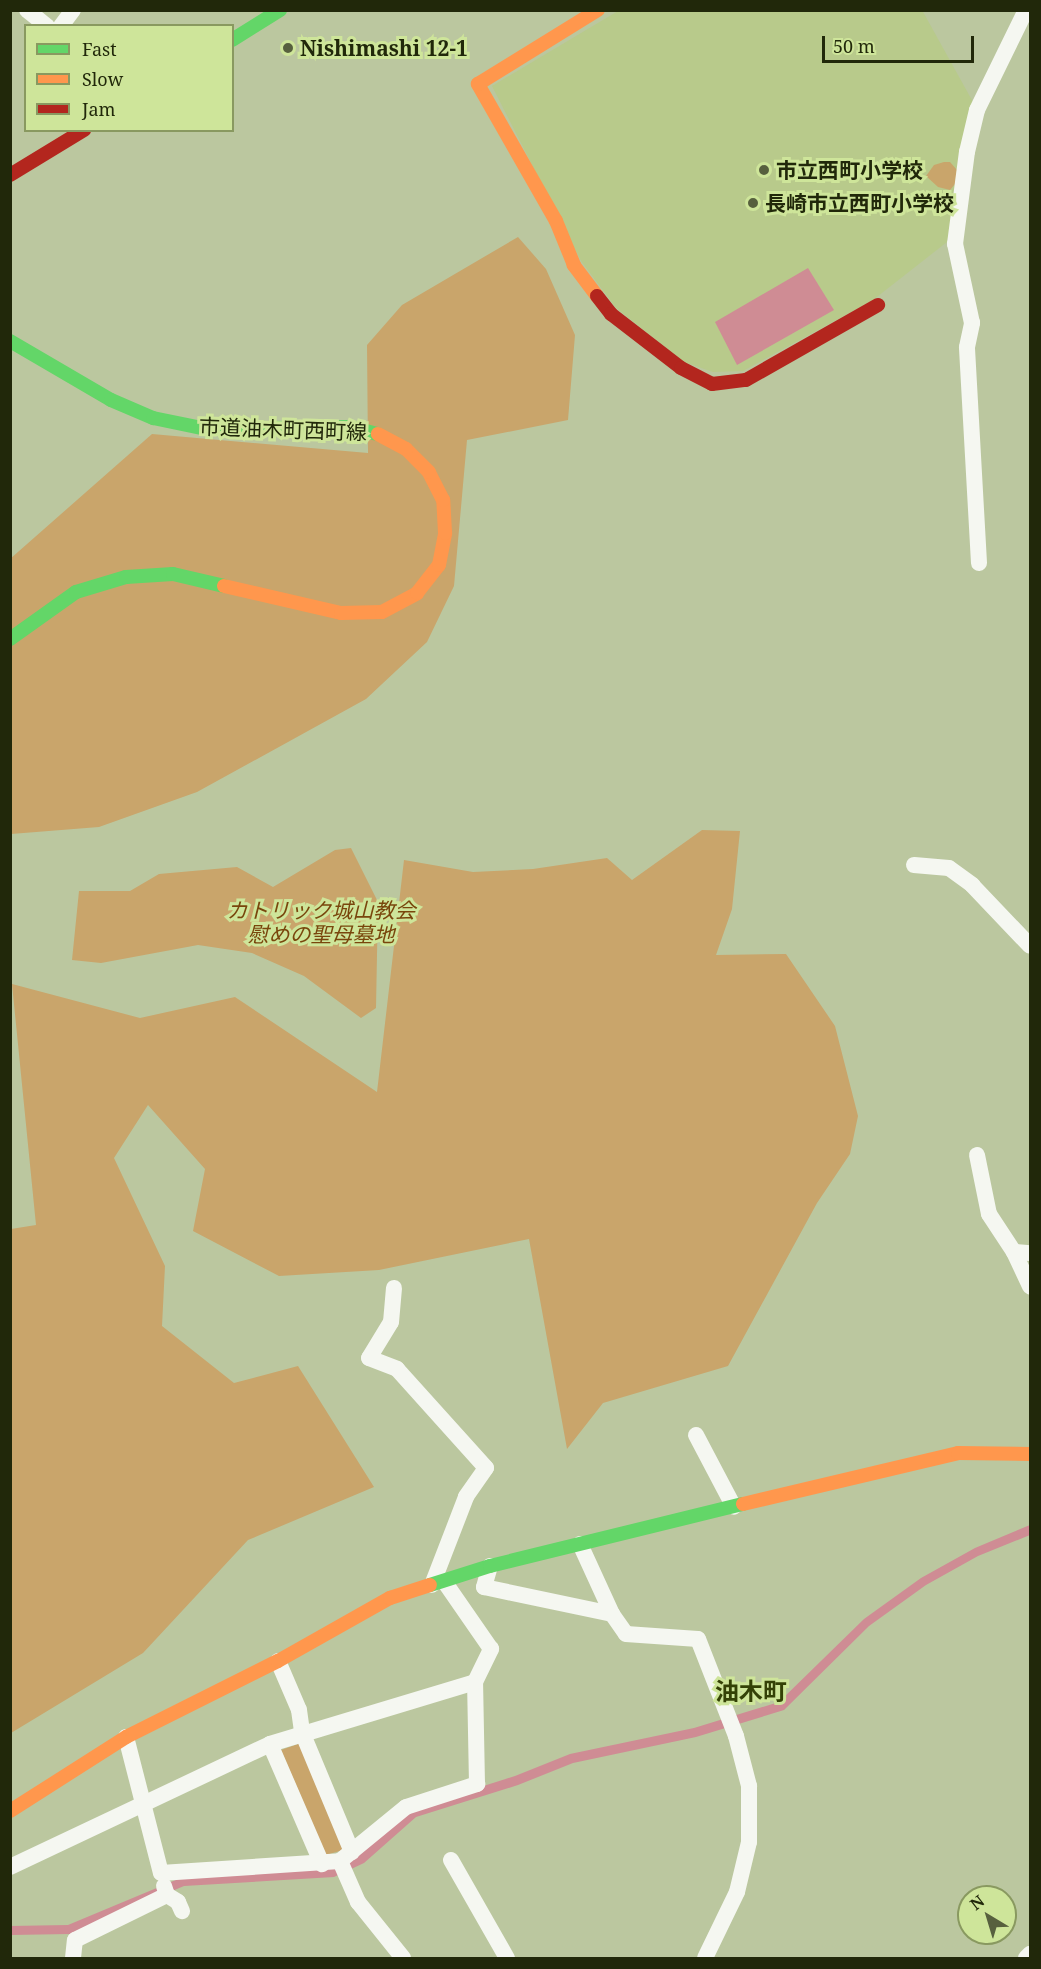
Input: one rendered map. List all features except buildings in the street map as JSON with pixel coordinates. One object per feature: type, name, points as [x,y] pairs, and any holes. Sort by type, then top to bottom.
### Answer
[{"type":"street","points":[[27,10],[44,24]]},
{"type":"street","points":[[62,24],[73,10]]},
{"type":"street","points":[[234,39],[280,10]]},
{"type":"street","points":[[598,10],[478,84],[556,221],[574,265],[611,314],[681,368],[712,384],[746,380],[878,305]]},
{"type":"street","points":[[979,563],[967,347],[972,323],[955,244],[966,152],[977,110],[1026,18]]},
{"type":"street","points":[[10,175],[81,132]]},
{"type":"street","name":"市道油木町西町線","points":[[10,341],[111,400],[153,418],[206,429],[351,428],[379,434],[406,449],[429,472],[443,500],[445,532],[439,565],[417,593],[382,612],[341,613],[174,574],[126,577],[76,592],[10,639]]},
{"type":"street","points":[[914,865],[949,868],[972,885],[1030,946]]},
{"type":"street","points":[[977,1155],[989,1214],[1022,1252],[1030,1287]]},
{"type":"street","points":[[394,1288],[391,1322],[369,1358],[397,1369],[486,1468],[466,1497],[438,1583]]},
{"type":"street","points":[[696,1435],[734,1507]]},
{"type":"street","points":[[10,1811],[126,1737],[278,1661],[390,1598],[490,1566],[958,1454],[1030,1454]]},
{"type":"street","points":[[580,1544],[612,1614],[626,1634],[698,1639],[747,1776],[749,1842],[737,1892],[705,1959]]},
{"type":"street","points":[[490,1566],[484,1587],[612,1614]]},
{"type":"street","points":[[161,1873],[322,1864],[346,1857],[406,1807],[477,1784],[475,1682],[491,1649],[438,1583]]},
{"type":"street","points":[[278,1661],[299,1710],[302,1731],[346,1857],[358,1902],[403,1959]]},
{"type":"street","points":[[10,1867],[302,1731],[475,1682]]},
{"type":"street","points":[[126,1737],[167,1895],[178,1902],[182,1911]]},
{"type":"street","points":[[270,1744],[322,1864]]},
{"type":"street","points":[[451,1860],[507,1959]]},
{"type":"street","points":[[73,1959],[75,1940],[167,1895]]},
{"type":"street","points":[[1026,1959],[1030,1954]]},
{"type":"shaded area","name":"長崎市立西町小学校","points":[[922,10],[973,102],[947,242],[873,300],[743,371],[713,372],[684,362],[616,308],[581,261],[492,86],[618,11]]},
{"type":"shaded area","points":[[808,268],[834,310],[737,365],[715,322]]},
{"type":"shaded area","points":[[1030,1525],[1030,1535],[978,1556],[926,1585],[869,1626],[784,1710],[696,1737],[573,1763],[518,1785],[416,1817],[364,1863],[334,1877],[184,1886],[70,1934],[11,1935],[10,1926],[68,1925],[183,1877],[332,1867],[411,1809],[515,1776],[570,1754],[694,1728],[779,1702],[864,1619],[921,1578],[975,1548]]},
{"type":"green space","points":[[950,162],[957,170],[955,184],[950,190],[938,187],[926,176],[934,165]]},
{"type":"green space","points":[[518,237],[546,269],[575,335],[568,420],[467,440],[454,586],[427,642],[366,699],[197,792],[99,827],[11,834],[10,559],[152,434],[368,453],[367,345],[402,305]]},
{"type":"green space","points":[[702,830],[740,831],[732,909],[716,955],[786,954],[835,1026],[858,1116],[850,1154],[817,1203],[728,1366],[603,1403],[567,1449],[529,1239],[379,1270],[279,1276],[193,1231],[205,1169],[148,1105],[114,1158],[165,1266],[162,1326],[234,1383],[298,1366],[374,1487],[248,1540],[143,1653],[11,1733],[11,1229],[36,1225],[12,984],[140,1018],[235,997],[377,1092],[404,860],[473,872],[533,869],[607,858],[632,880]]},
{"type":"green space","name":"カトリック城山教会 慰めの聖母墓地","points":[[351,848],[378,902],[376,1008],[361,1018],[304,976],[252,953],[198,945],[101,963],[72,960],[79,891],[130,891],[159,874],[237,867],[273,887],[335,850]]},
{"type":"green space","points":[[301,1743],[343,1850],[326,1855],[281,1750]]},
{"type":"traffic: fast","points":[[234,39],[280,10]]},
{"type":"traffic: fast","points":[[10,341],[111,400],[153,418],[206,429],[351,427],[378,434]]},
{"type":"traffic: fast","points":[[10,639],[76,592],[126,577],[173,574],[224,586]]},
{"type":"traffic: fast","points":[[430,1585],[490,1566],[743,1504]]},
{"type":"traffic: slow","points":[[597,296],[574,265],[556,221],[478,84],[598,10]]},
{"type":"traffic: slow","points":[[224,586],[341,613],[382,612],[417,593],[439,565],[445,533],[443,500],[429,472],[406,449],[378,434]]},
{"type":"traffic: slow","points":[[743,1504],[958,1453],[1030,1454]]},
{"type":"traffic: slow","points":[[10,1811],[126,1737],[278,1661],[390,1598],[430,1585]]},
{"type":"traffic: jam","points":[[10,175],[81,132]]},
{"type":"traffic: jam","points":[[597,296],[611,314],[681,368],[712,384],[746,380],[878,305]]},
{"type":"place","name":"Nishimashi 12-1","points":[[288,48]]},
{"type":"place","name":"市立西町小学校","points":[[764,170]]},
{"type":"place","name":"長崎市立西町小学校","points":[[753,203]]},
{"type":"district","name":"油木町","points":[[751,1691]]}]
